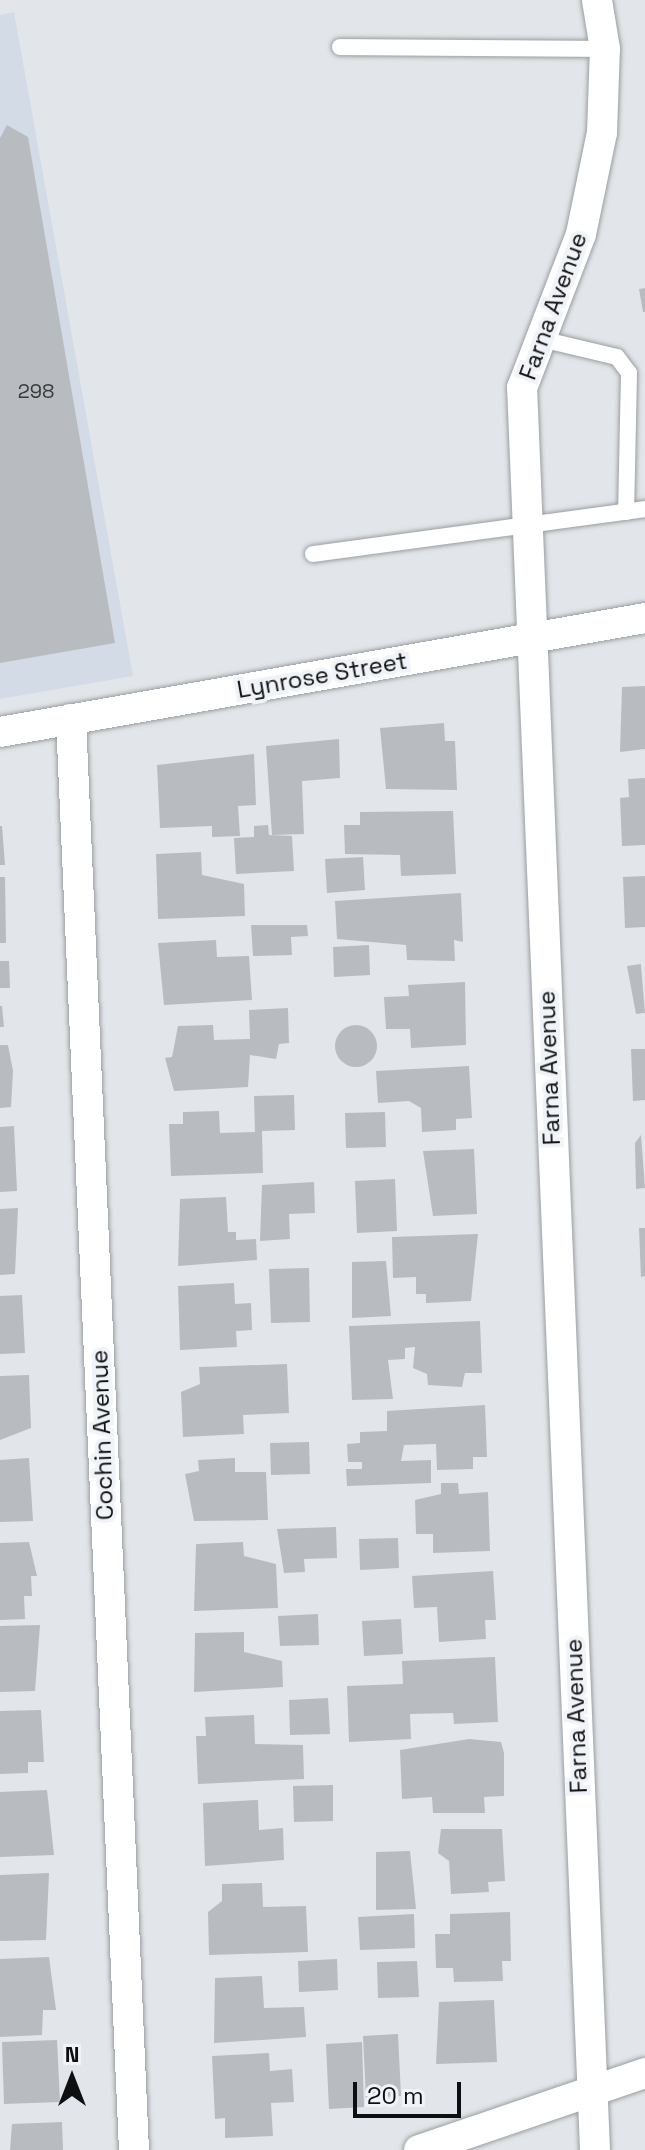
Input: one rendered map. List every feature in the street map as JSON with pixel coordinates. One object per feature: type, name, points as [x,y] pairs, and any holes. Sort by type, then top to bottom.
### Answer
[{"type":"street","name":"Farna Avenue","points":[[595,2150],[525,522],[522,388],[587,206],[602,133],[605,49],[597,0]]},
{"type":"street","name":"Lynrose Street","points":[[0,732],[645,618]]},
{"type":"street","name":"Cochin Avenue","points":[[71,719],[134,2150]]},
{"type":"street","points":[[419,2150],[645,2073]]},
{"type":"lane","points":[[340,47],[605,49]]},
{"type":"lane","points":[[541,339],[617,357],[629,373],[626,512]]},
{"type":"lane","points":[[313,554],[525,522],[645,509]]},
{"type":"shaded area","points":[[14,12],[133,676],[0,699],[0,15]]},
{"type":"building","points":[[7,125],[28,137],[115,643],[0,663],[0,138]]},
{"type":"building","points":[[645,288],[645,312],[643,312],[639,289]]},
{"type":"building","points":[[645,686],[645,749],[620,752],[622,687]]},
{"type":"building","points":[[444,723],[445,741],[455,741],[457,790],[386,789],[380,728]]},
{"type":"building","points":[[339,739],[340,778],[302,781],[304,834],[272,835],[266,746]]},
{"type":"building","points":[[254,754],[256,805],[238,806],[240,836],[212,837],[212,826],[160,828],[157,765]]},
{"type":"building","points":[[645,778],[645,845],[622,846],[620,798],[629,797],[628,779]]},
{"type":"building","points":[[453,811],[456,874],[401,876],[400,855],[345,854],[344,825],[360,825],[360,812]]},
{"type":"building","points":[[268,825],[269,835],[292,836],[294,871],[236,874],[234,838],[254,837],[254,826]]},
{"type":"building","points":[[2,826],[5,865],[0,865]]},
{"type":"building","points":[[201,852],[202,875],[244,884],[245,916],[158,919],[156,854]]},
{"type":"building","points":[[363,857],[365,890],[327,893],[325,859]]},
{"type":"building","points":[[645,876],[645,927],[625,928],[623,877]]},
{"type":"building","points":[[0,877],[5,877],[6,943],[0,943]]},
{"type":"building","points":[[461,893],[463,942],[454,940],[455,961],[407,960],[406,945],[337,939],[335,901]]},
{"type":"building","points":[[251,925],[307,925],[308,936],[291,937],[292,955],[253,956]]},
{"type":"building","points":[[216,940],[217,957],[249,956],[252,1000],[164,1005],[158,943]]},
{"type":"building","points":[[369,945],[370,975],[334,977],[333,947]]},
{"type":"building","points":[[0,961],[9,961],[10,988],[0,988]]},
{"type":"building","points":[[641,964],[645,1013],[636,1014],[627,966]]},
{"type":"building","points":[[465,982],[466,1045],[411,1048],[410,1029],[386,1029],[384,997],[409,996],[408,985]]},
{"type":"building","points":[[2,1006],[4,1027],[0,1027]]},
{"type":"building","points":[[288,1008],[289,1043],[279,1044],[276,1059],[250,1055],[248,1087],[174,1091],[165,1058],[172,1057],[178,1026],[213,1025],[214,1040],[250,1039],[249,1010]]},
{"type":"building","points":[[356,1025],[371,1031],[377,1046],[371,1061],[356,1067],[341,1061],[335,1046],[341,1031]]},
{"type":"building","points":[[0,1045],[8,1045],[13,1071],[11,1107],[0,1108]]},
{"type":"building","points":[[631,1049],[645,1049],[645,1100],[633,1101]]},
{"type":"building","points":[[469,1066],[472,1118],[456,1119],[456,1130],[422,1132],[421,1108],[409,1101],[378,1103],[376,1071]]},
{"type":"building","points":[[294,1095],[295,1130],[262,1131],[263,1173],[171,1176],[169,1124],[183,1124],[183,1112],[219,1111],[220,1133],[255,1132],[254,1096]]},
{"type":"building","points":[[385,1112],[386,1147],[346,1148],[345,1113]]},
{"type":"building","points":[[14,1126],[17,1191],[0,1192],[0,1127]]},
{"type":"building","points":[[641,1135],[645,1188],[636,1189],[635,1143]]},
{"type":"building","points":[[474,1149],[477,1214],[433,1216],[423,1151]]},
{"type":"building","points":[[395,1179],[397,1231],[357,1233],[355,1181]]},
{"type":"building","points":[[314,1182],[315,1213],[289,1214],[290,1239],[260,1241],[262,1185]]},
{"type":"building","points":[[226,1197],[228,1232],[236,1232],[236,1240],[256,1239],[257,1260],[178,1266],[180,1199]]},
{"type":"building","points":[[18,1208],[15,1274],[0,1275],[0,1209]]},
{"type":"building","points":[[639,1228],[645,1228],[645,1276],[641,1277]]},
{"type":"building","points":[[478,1234],[471,1301],[426,1303],[426,1294],[416,1294],[416,1277],[393,1278],[392,1237]]},
{"type":"building","points":[[386,1261],[391,1316],[352,1318],[352,1262]]},
{"type":"building","points":[[309,1268],[310,1322],[271,1323],[269,1269]]},
{"type":"building","points":[[234,1283],[235,1304],[251,1303],[252,1330],[236,1331],[237,1347],[180,1350],[178,1286]]},
{"type":"building","points":[[22,1295],[25,1353],[0,1354],[0,1296]]},
{"type":"building","points":[[480,1321],[482,1373],[465,1373],[462,1387],[428,1385],[427,1374],[413,1368],[415,1347],[405,1348],[405,1359],[388,1360],[393,1399],[352,1400],[349,1326]]},
{"type":"building","points":[[287,1364],[289,1413],[243,1415],[244,1434],[183,1437],[181,1392],[200,1384],[199,1367]]},
{"type":"building","points":[[29,1375],[31,1428],[0,1440],[0,1376]]},
{"type":"building","points":[[485,1405],[487,1457],[473,1457],[473,1469],[437,1470],[436,1444],[404,1445],[401,1461],[431,1460],[431,1483],[347,1486],[346,1469],[362,1469],[362,1462],[348,1462],[347,1444],[360,1443],[360,1432],[387,1431],[387,1411]]},
{"type":"building","points":[[309,1442],[310,1474],[271,1475],[270,1443]]},
{"type":"building","points":[[29,1458],[33,1521],[0,1522],[0,1460]]},
{"type":"building","points":[[235,1458],[235,1472],[266,1472],[268,1520],[194,1521],[185,1474],[199,1471],[198,1460]]},
{"type":"building","points":[[441,1483],[458,1483],[459,1494],[488,1492],[490,1551],[433,1553],[433,1534],[416,1534],[415,1500],[441,1494]]},
{"type":"building","points":[[336,1527],[337,1558],[304,1559],[305,1572],[284,1573],[277,1529]]},
{"type":"building","points":[[398,1538],[399,1568],[360,1570],[359,1539]]},
{"type":"building","points":[[29,1542],[37,1576],[31,1576],[32,1596],[24,1596],[25,1619],[0,1620],[0,1543]]},
{"type":"building","points":[[243,1542],[244,1556],[276,1564],[278,1608],[194,1611],[196,1544]]},
{"type":"building","points":[[493,1571],[496,1620],[485,1620],[486,1639],[439,1642],[437,1607],[414,1608],[412,1576]]},
{"type":"building","points":[[318,1614],[319,1645],[280,1646],[278,1616]]},
{"type":"building","points":[[401,1619],[403,1654],[364,1656],[362,1621]]},
{"type":"building","points":[[40,1625],[35,1691],[0,1692],[0,1626]]},
{"type":"building","points":[[244,1632],[244,1652],[282,1661],[283,1687],[194,1692],[195,1633]]},
{"type":"building","points":[[495,1657],[498,1722],[454,1724],[453,1713],[410,1714],[411,1739],[349,1742],[347,1686],[403,1684],[402,1661]]},
{"type":"building","points":[[328,1698],[330,1734],[290,1735],[289,1700]]},
{"type":"building","points":[[41,1710],[44,1762],[28,1762],[28,1773],[0,1774],[0,1711]]},
{"type":"building","points":[[254,1715],[255,1744],[303,1745],[304,1779],[198,1784],[196,1736],[206,1736],[205,1717]]},
{"type":"building","points":[[469,1739],[501,1742],[504,1796],[484,1797],[485,1813],[433,1813],[432,1797],[402,1799],[400,1750]]},
{"type":"building","points":[[333,1785],[333,1821],[294,1822],[293,1786]]},
{"type":"building","points":[[47,1790],[54,1855],[0,1857],[0,1792]]},
{"type":"building","points":[[258,1800],[259,1830],[283,1828],[284,1860],[205,1866],[203,1803]]},
{"type":"building","points":[[441,1829],[502,1829],[505,1881],[488,1882],[489,1892],[451,1894],[449,1861],[438,1853]]},
{"type":"building","points":[[410,1851],[416,1909],[376,1910],[376,1852]]},
{"type":"building","points":[[49,1873],[46,1940],[0,1941],[0,1875]]},
{"type":"building","points":[[262,1883],[263,1907],[306,1906],[308,1952],[209,1955],[208,1912],[222,1901],[222,1884]]},
{"type":"building","points":[[510,1912],[511,1961],[502,1961],[503,1981],[454,1982],[453,1968],[436,1968],[435,1934],[450,1934],[450,1914]]},
{"type":"building","points":[[414,1914],[415,1948],[360,1950],[358,1917]]},
{"type":"building","points":[[49,1957],[56,2010],[43,2010],[42,2035],[0,2037],[0,1959]]},
{"type":"building","points":[[337,1959],[338,1990],[299,1992],[298,1961]]},
{"type":"building","points":[[417,1961],[419,1997],[378,1998],[377,1962]]},
{"type":"building","points":[[262,1976],[264,2008],[304,2007],[306,2037],[214,2043],[215,1978]]},
{"type":"building","points":[[494,2000],[497,2062],[436,2064],[439,2002]]},
{"type":"building","points":[[398,2034],[401,2096],[366,2098],[363,2036]]},
{"type":"building","points":[[57,2040],[60,2102],[4,2104],[2,2042]]},
{"type":"building","points":[[362,2042],[364,2107],[329,2109],[326,2044]]},
{"type":"building","points":[[269,2053],[270,2071],[292,2069],[294,2102],[271,2103],[273,2136],[225,2138],[225,2118],[215,2119],[212,2056]]},
{"type":"building","points":[[62,2122],[63,2150],[10,2150],[12,2124]]}]
